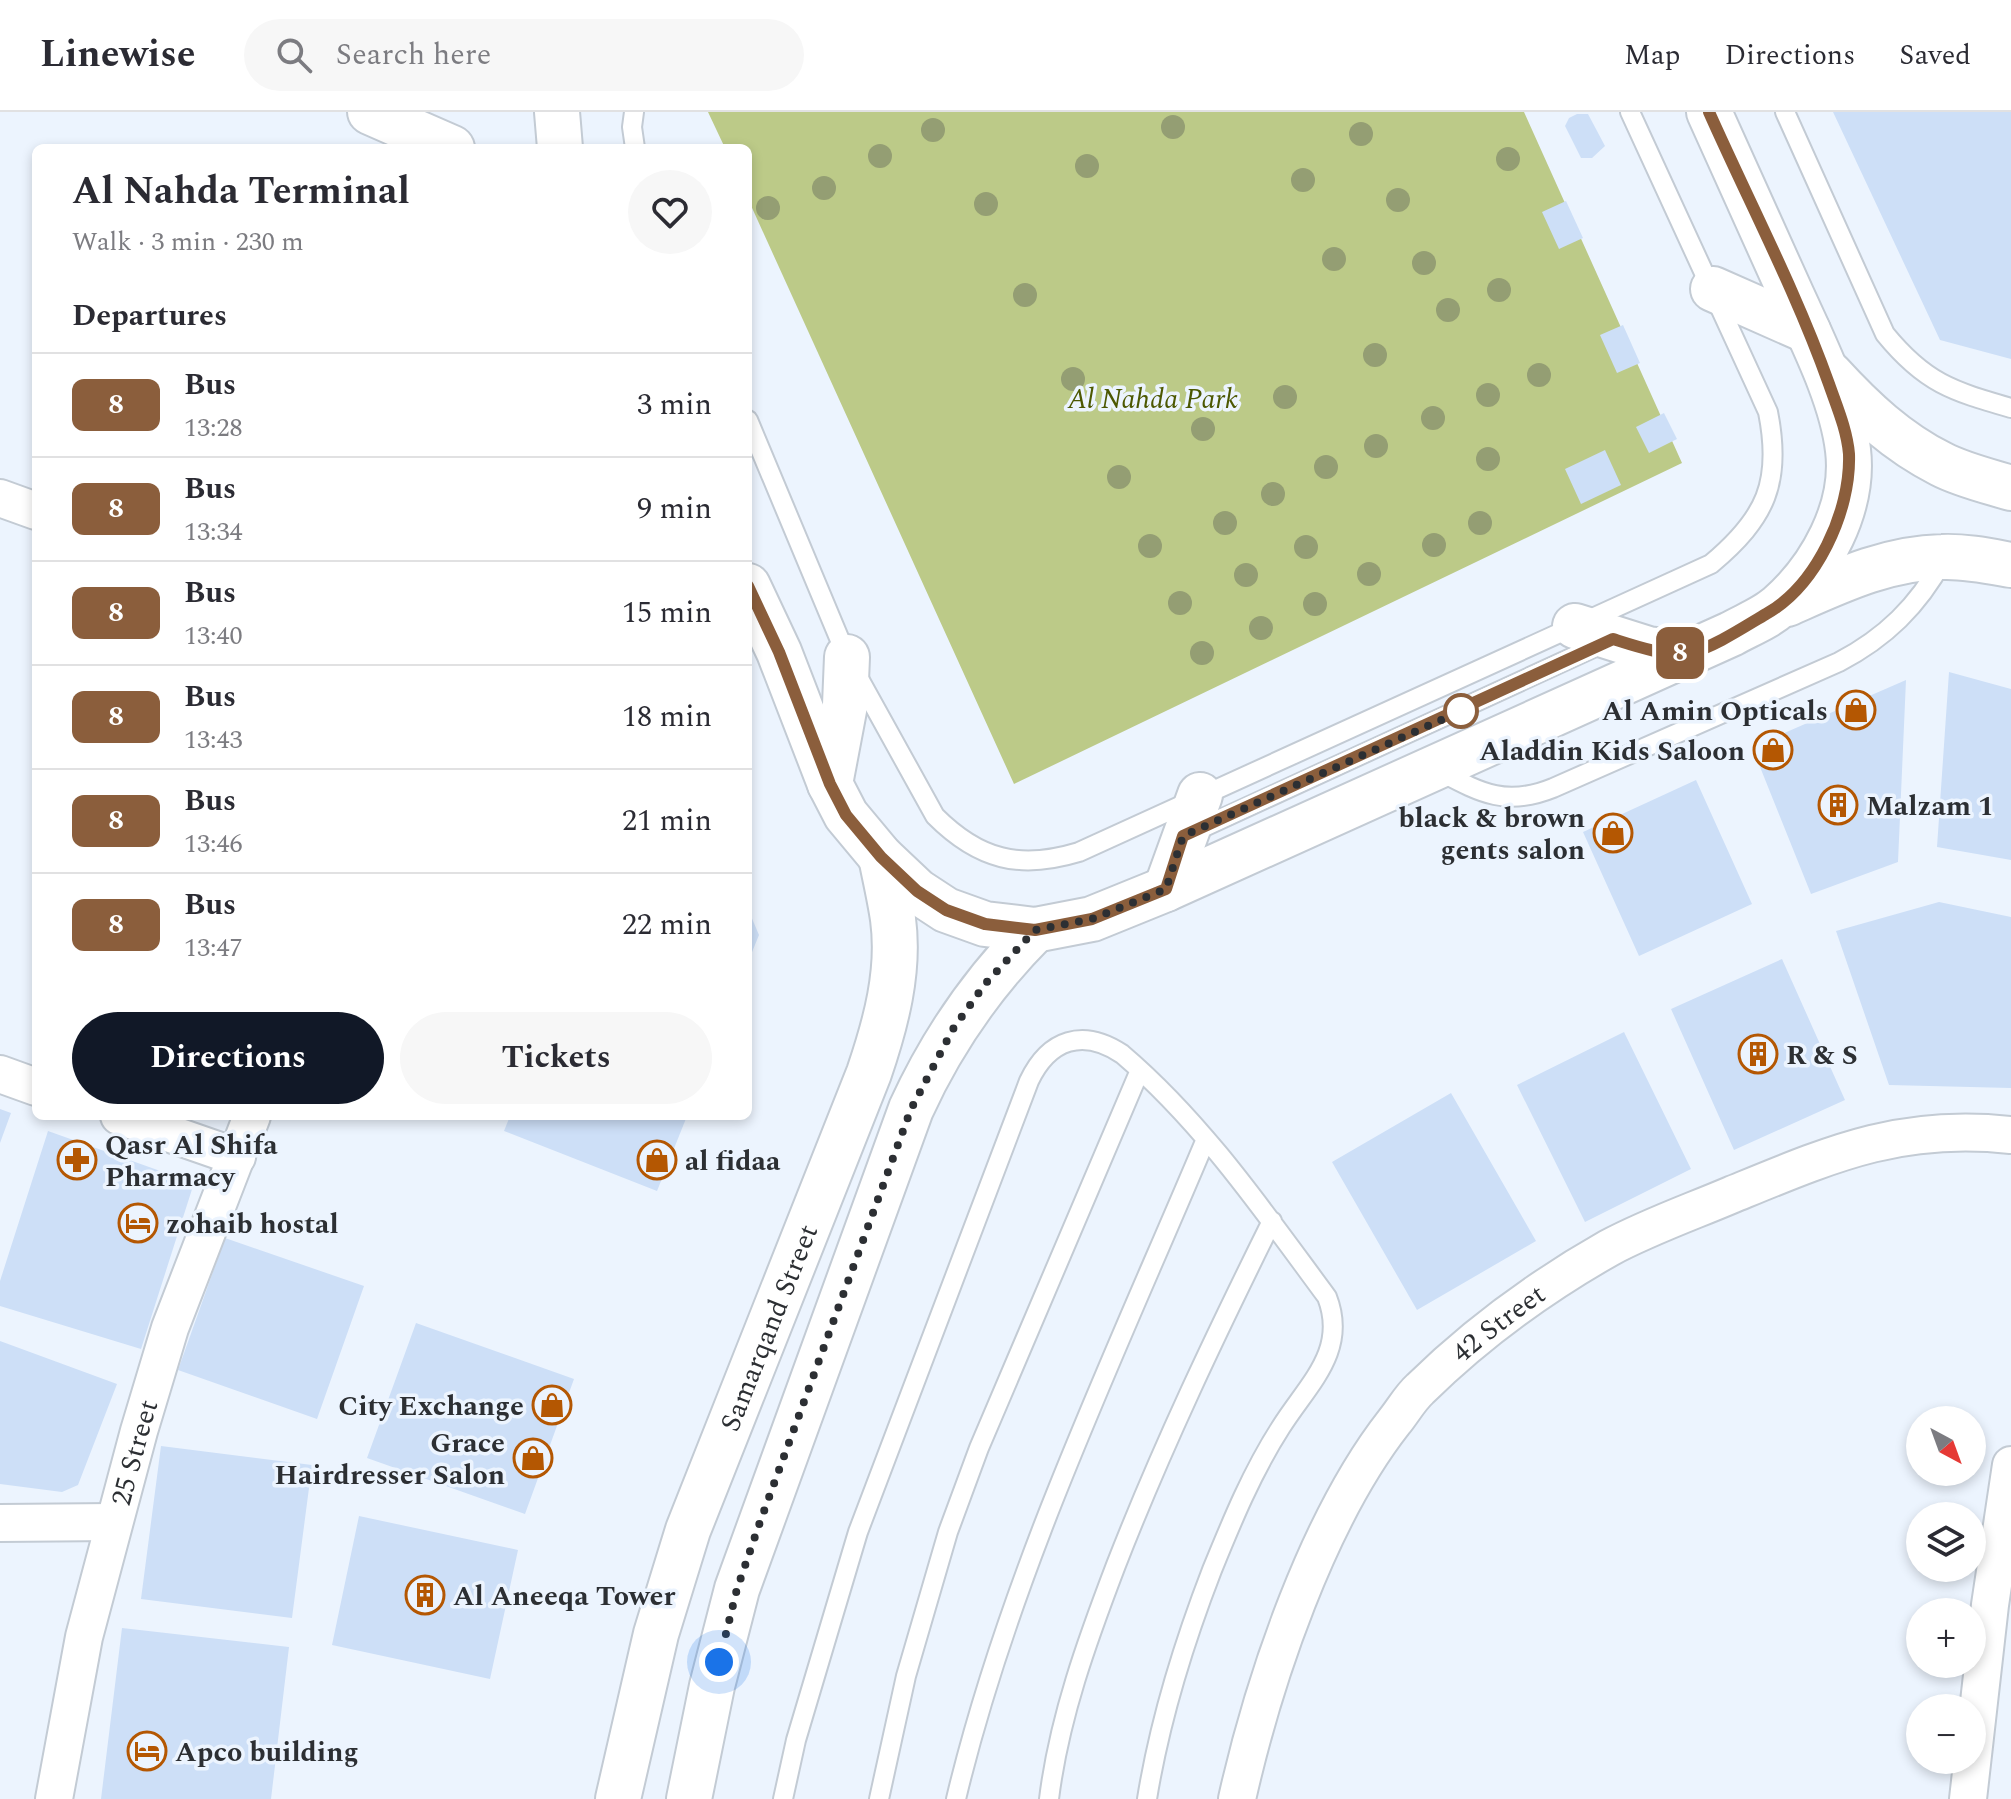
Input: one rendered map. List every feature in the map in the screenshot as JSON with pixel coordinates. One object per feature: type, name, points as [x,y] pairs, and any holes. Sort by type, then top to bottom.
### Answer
[{"type":"street","points":[[370,112],[443,144]]},
{"type":"street","points":[[557,112],[560,144]]},
{"type":"street","points":[[1709,112],[1815,348],[1845,432],[1849,453],[1841,513],[1825,551],[1777,608]]},
{"type":"street","points":[[1713,289],[1815,348],[1864,411],[1895,436],[1941,464],[2011,488]]},
{"type":"street","points":[[0,498],[32,510]]},
{"type":"street","points":[[752,595],[779,652],[830,784],[846,815],[881,857],[917,891],[946,910],[985,924],[1035,930],[1092,919],[1166,889],[1689,654],[1777,608],[1870,569],[1906,560],[1945,557],[2011,565]]},
{"type":"street","points":[[1594,633],[1648,649],[1689,654]]},
{"type":"street","points":[[830,784],[845,705],[847,657]]},
{"type":"street","points":[[1166,889],[1200,795]]},
{"type":"street","name":"Samarqand Street","points":[[618,1799],[656,1634],[688,1530],[869,1073],[885,1024],[893,973],[893,921],[881,857]]},
{"type":"street","name":"Samarqand Street","points":[[689,1799],[712,1686],[737,1589],[911,1109],[938,1054],[963,1013],[1009,956],[1035,930]]},
{"type":"street","points":[[0,1074],[32,1086]]},
{"type":"street","points":[[131,1120],[237,1157]]},
{"type":"street","name":"25 Street","points":[[54,1799],[84,1637],[170,1328],[251,1120]]},
{"type":"street","name":"42 Street","points":[[1237,1799],[1248,1749],[1279,1655],[1341,1505],[1376,1445],[1418,1390],[1480,1335],[1611,1248],[1819,1158],[1861,1144],[1901,1136],[1985,1132],[2011,1135]]},
{"type":"street","points":[[1968,1799],[1990,1605],[2011,1465]]},
{"type":"street","points":[[0,1523],[114,1522]]},
{"type":"lane","points":[[634,112],[634,144]]},
{"type":"lane","points":[[1183,836],[1594,633],[1711,564],[1737,542],[1759,513],[1772,478],[1775,445],[1768,412],[1630,112]]},
{"type":"lane","points":[[1785,112],[1885,334],[1905,358],[1929,378],[1958,393],[2011,408]]},
{"type":"lane","points":[[752,430],[847,657],[935,816],[954,835],[976,849],[1001,858],[1027,862],[1054,860],[1079,852],[1200,795],[1594,633]]},
{"type":"lane","points":[[1433,768],[1494,796],[1520,798],[1553,788],[1866,648],[1912,608],[1945,557]]},
{"type":"lane","points":[[783,1799],[796,1740],[858,1532],[1033,1072],[1051,1050],[1068,1042],[1087,1040],[1106,1044],[1140,1070],[1206,1139],[1272,1221],[1327,1297],[1334,1319],[1333,1343],[1327,1358],[1260,1461],[1218,1554],[1177,1665],[1163,1715],[1147,1799]]},
{"type":"lane","points":[[879,1799],[906,1676],[948,1532],[979,1448],[1140,1070]]},
{"type":"lane","points":[[956,1799],[985,1691],[1052,1506],[1206,1139]]},
{"type":"lane","points":[[1049,1799],[1059,1739],[1077,1675],[1145,1488],[1272,1221]]},
{"type":"green space","name":"Al Nahda Park","points":[[708,112],[1524,112],[1682,463],[1014,784],[752,208],[752,144],[723,144]]},
{"type":"building","points":[[1833,112],[2011,112],[2011,359],[1940,340]]},
{"type":"building","points":[[1588,114],[1605,146],[1592,158],[1581,158],[1565,126],[1569,118]]},
{"type":"building","points":[[1566,201],[1583,238],[1559,249],[1542,212]]},
{"type":"building","points":[[1623,325],[1640,363],[1617,373],[1600,335]]},
{"type":"building","points":[[1664,413],[1677,439],[1649,453],[1636,427]]},
{"type":"building","points":[[1605,450],[1621,485],[1581,504],[1565,469]]},
{"type":"building","points":[[1949,672],[2011,689],[2011,860],[1937,847]]},
{"type":"building","name":"Malzam 1","points":[[1906,680],[1898,862],[1811,894],[1752,747]]},
{"type":"building","points":[[1696,780],[1752,904],[1639,956],[1583,832]]},
{"type":"building","points":[[1939,902],[2011,917],[2011,1088],[1889,1085],[1836,931]]},
{"type":"building","points":[[752,918],[759,935],[752,952]]},
{"type":"building","name":"R & S","points":[[1782,959],[1845,1100],[1734,1150],[1671,1009]]},
{"type":"building","points":[[1624,1032],[1691,1169],[1585,1222],[1517,1085]]},
{"type":"building","points":[[1451,1093],[1536,1241],[1417,1310],[1332,1162]]},
{"type":"building","points":[[0,1109],[11,1113],[0,1143]]},
{"type":"building","points":[[508,1120],[685,1120],[657,1191],[504,1131]]},
{"type":"building","points":[[48,1131],[194,1183],[141,1349],[0,1306],[0,1281]]},
{"type":"building","points":[[225,1238],[364,1286],[317,1419],[178,1370]]},
{"type":"building","points":[[416,1323],[574,1379],[525,1514],[367,1458]]},
{"type":"building","points":[[0,1341],[117,1384],[78,1485],[62,1492],[0,1484]]},
{"type":"building","points":[[161,1446],[312,1465],[292,1618],[141,1599]]},
{"type":"building","name":"Al Aneeqa Tower","points":[[359,1516],[518,1550],[490,1679],[332,1645]]},
{"type":"building","points":[[122,1628],[289,1647],[271,1799],[101,1799]]},
{"type":"bus line","name":"8","points":[[752,595],[779,652],[830,784],[846,815],[881,857],[917,891],[946,910],[985,924],[1035,930],[1092,919],[1166,889],[1183,836],[1613,639],[1648,649],[1689,654],[1731,634],[1777,608],[1825,551],[1841,513],[1849,453],[1822,365],[1709,112]]},
{"type":"place","name":"Al Amin Opticals","points":[[1856,710]]},
{"type":"place","name":"Aladdin Kids Saloon","points":[[1773,750]]},
{"type":"place","name":"Malzam 1","points":[[1838,805]]},
{"type":"place","name":"black & brown gents salon","points":[[1613,833]]},
{"type":"place","name":"R & S","points":[[1758,1054]]},
{"type":"place","name":"Qasr Al Shifa Pharmacy","points":[[77,1160]]},
{"type":"place","name":"al fidaa","points":[[657,1160]]},
{"type":"place","name":"zohaib hostal","points":[[138,1223]]},
{"type":"place","name":"City Exchange","points":[[552,1405]]},
{"type":"place","name":"Grace Hairdresser Salon","points":[[533,1458]]},
{"type":"place","name":"Al Aneeqa Tower","points":[[425,1595]]},
{"type":"place","name":"Apco building","points":[[147,1751]]},
{"type":"route","points":[[719,1662],[737,1589],[760,1522],[911,1109],[944,1044],[985,984],[1035,930],[1092,919],[1166,889],[1183,836],[1461,711]]}]
